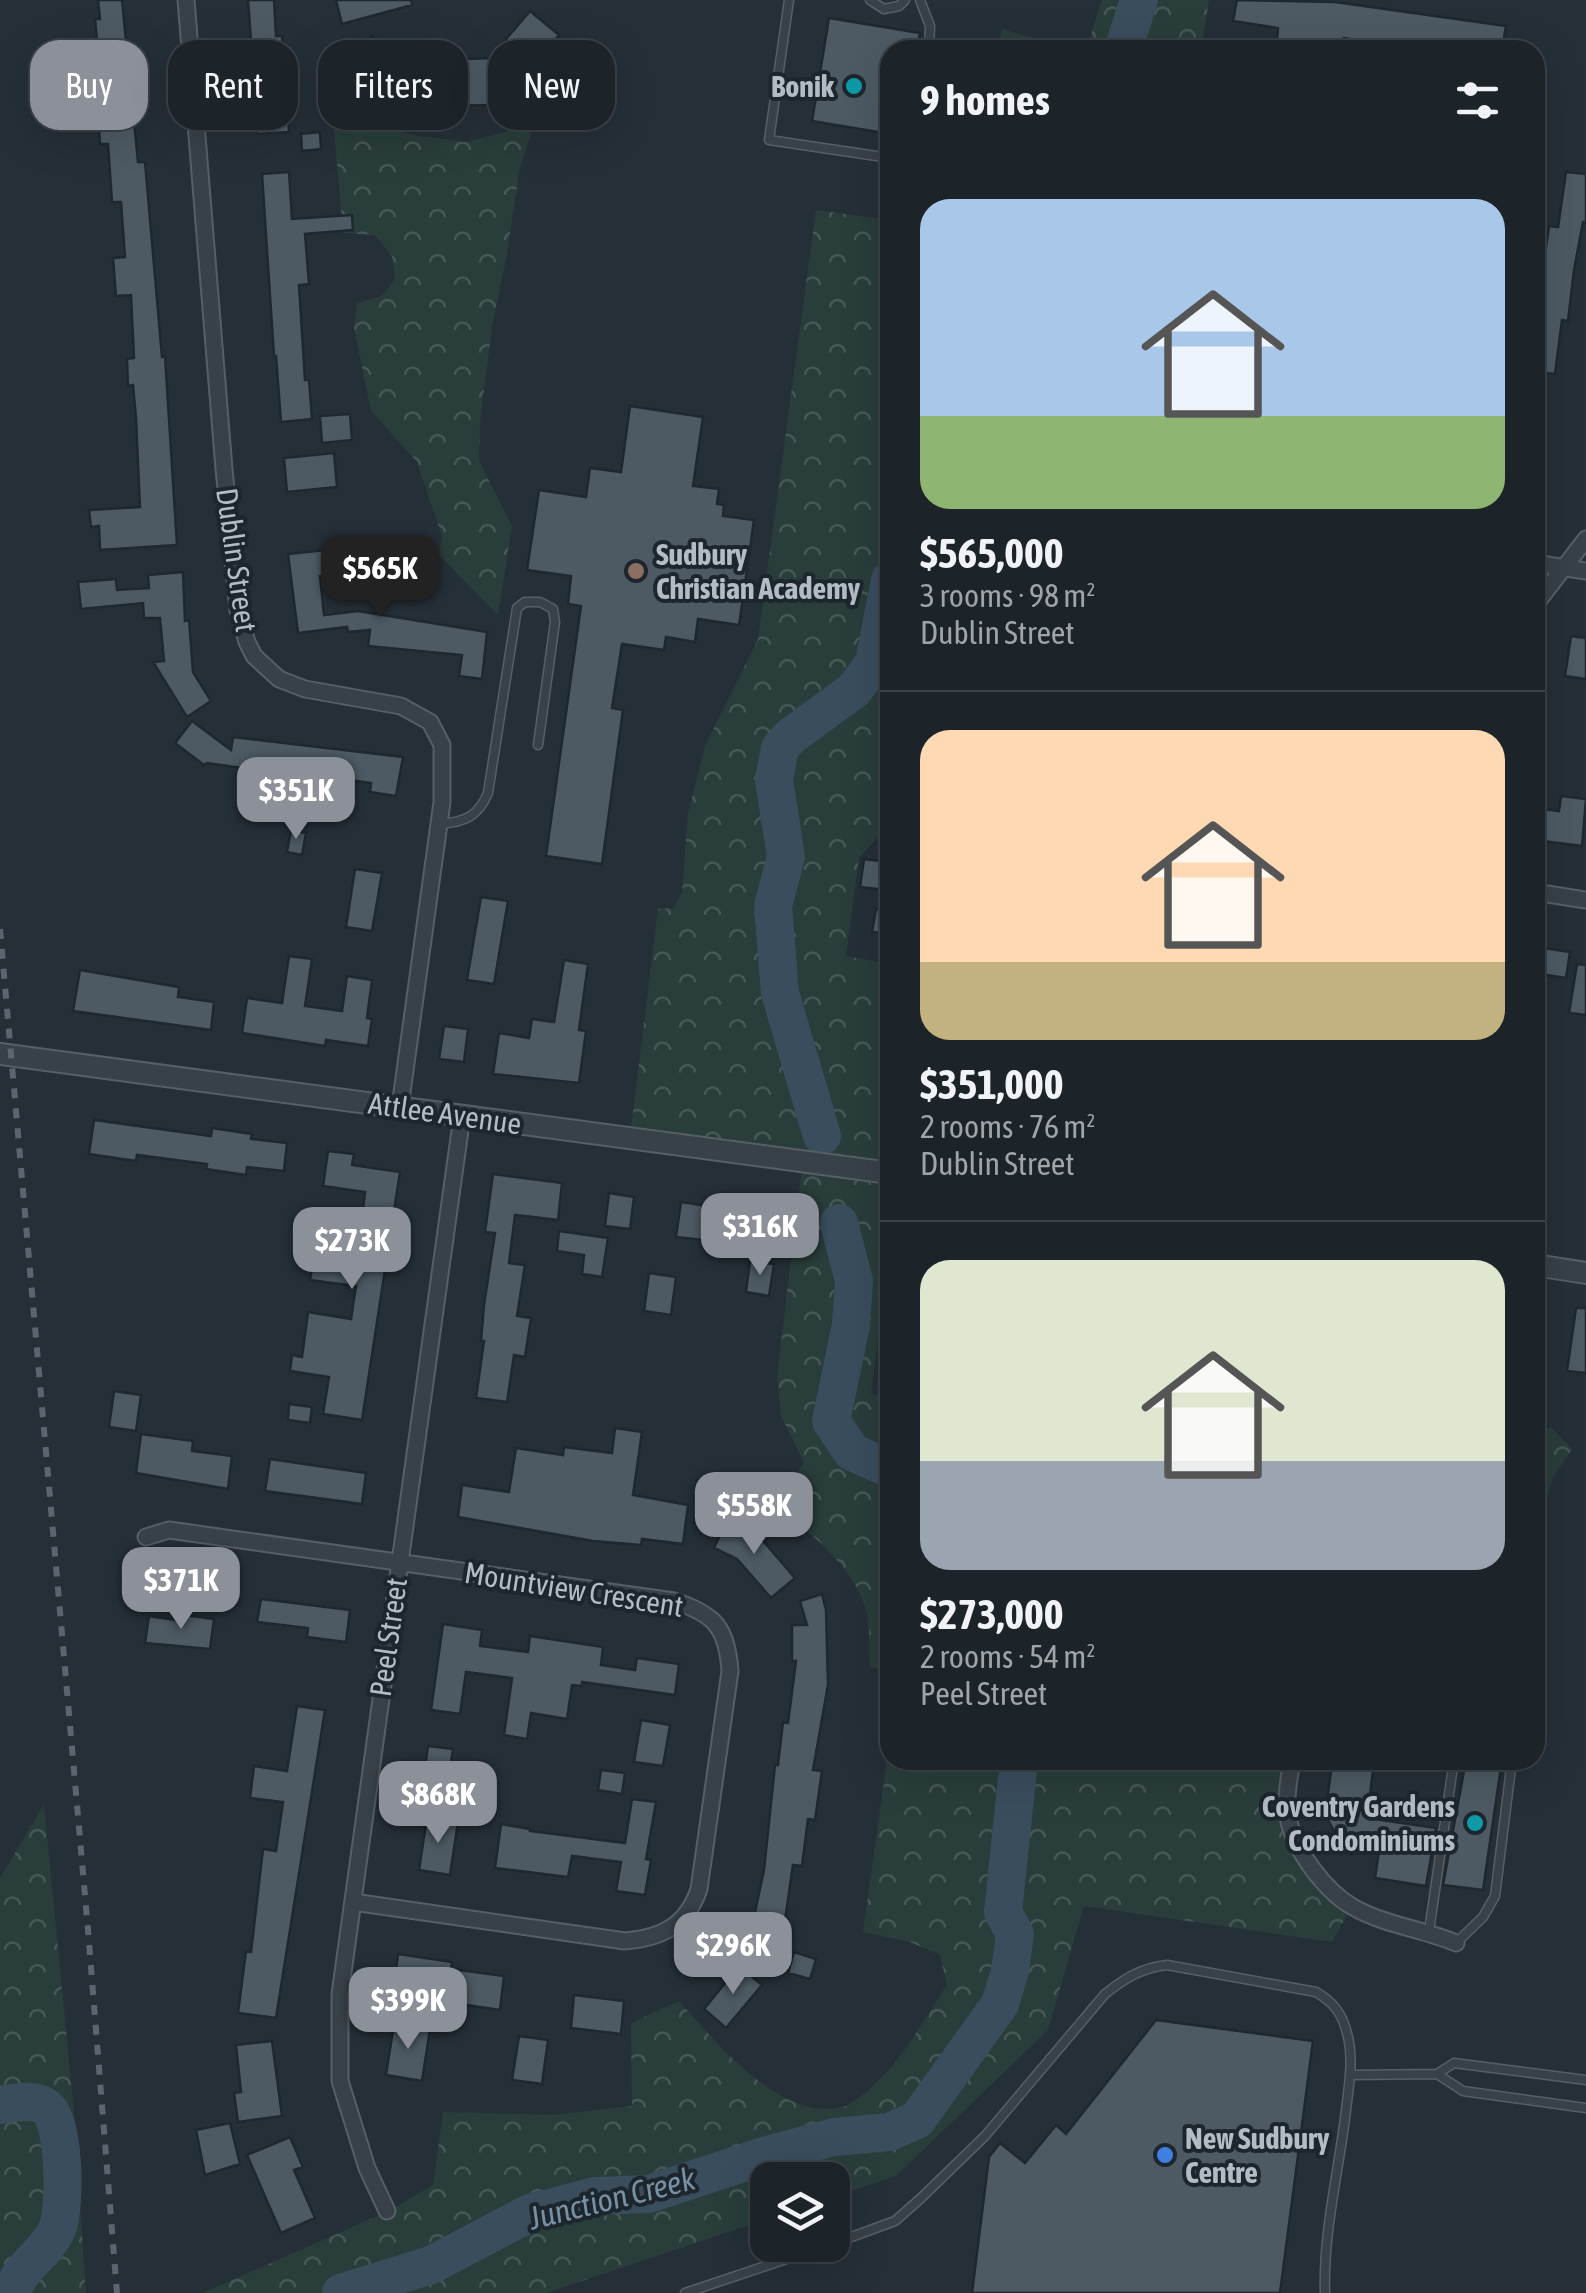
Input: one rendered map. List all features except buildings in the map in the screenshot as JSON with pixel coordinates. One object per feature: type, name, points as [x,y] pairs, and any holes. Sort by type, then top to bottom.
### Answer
[{"type":"street","name":"Dublin Street","points":[[186,0],[224,469],[238,610],[247,642],[266,669],[290,685],[401,706],[430,722],[442,745],[440,824],[400,1107]]},
{"type":"street","points":[[1545,593],[1586,539]]},
{"type":"street","points":[[1545,565],[1586,570]]},
{"type":"street","points":[[1545,894],[1586,900]]},
{"type":"street","name":"Attlee Avenue","points":[[0,1054],[880,1172]]},
{"type":"street","name":"Peel Street","points":[[387,2211],[366,2168],[340,2081],[339,2008],[462,1116]]},
{"type":"street","points":[[1545,1267],[1586,1273]]},
{"type":"street","name":"Mountview Crescent","points":[[146,1537],[169,1530],[674,1602],[704,1610],[719,1627],[728,1647],[730,1671],[699,1889],[692,1909],[663,1934],[625,1941],[353,1902]]},
{"type":"street","points":[[1291,1770],[1289,1823],[1315,1870],[1352,1907],[1456,1944]]},
{"type":"lane","points":[[789,0],[769,140],[880,157]]},
{"type":"lane","points":[[870,0],[884,9],[899,6],[905,0]]},
{"type":"lane","points":[[920,0],[930,26],[929,40]]},
{"type":"lane","points":[[440,824],[463,822],[482,806],[488,793],[518,608],[525,602],[540,602],[553,609],[555,622],[538,745]]},
{"type":"lane","points":[[1428,1931],[1452,1770]]},
{"type":"lane","points":[[1456,1944],[1483,1917],[1494,1896],[1511,1770]]},
{"type":"lane","points":[[850,2237],[895,2220],[920,2198],[985,2136],[1105,1994],[1126,1977],[1167,1964],[1316,1992],[1332,2001],[1347,2033],[1350,2075],[1327,2234],[1325,2293]]},
{"type":"lane","points":[[1350,2075],[1437,2074],[1454,2063],[1586,2080]]},
{"type":"lane","points":[[1437,2074],[1463,2091],[1586,2108]]},
{"type":"lane","points":[[685,2293],[777,2262]]},
{"type":"green space","points":[[1102,0],[1209,0],[1203,40],[1089,40]]},
{"type":"green space","points":[[1002,29],[1038,40],[1000,40]]},
{"type":"green space","points":[[334,130],[391,130],[465,142],[510,130],[532,130],[520,167],[480,422],[479,461],[512,526],[498,615],[439,555],[442,536],[417,462],[371,411],[354,328],[357,303],[382,296],[395,279],[392,256],[375,235],[343,233]]},
{"type":"green space","points":[[816,210],[880,219],[880,835],[859,858],[846,956],[880,962],[880,1325],[871,1394],[880,1396],[880,1670],[870,1667],[868,1620],[856,1586],[833,1555],[775,1507],[804,1463],[781,1416],[777,1376],[803,1160],[630,1136],[658,909],[674,908],[682,892],[688,813],[705,746],[758,639]]},
{"type":"green space","points":[[1551,1427],[1572,1449],[1553,1477],[1545,1507],[1545,1430]]},
{"type":"green space","points":[[886,1770],[1290,1770],[1287,1823],[1351,1908],[1332,1942],[1084,1906],[1048,2030],[896,2176],[850,2191],[850,2162],[750,2162],[750,2225],[546,2293],[202,2293],[389,2211],[433,2185],[443,2112],[552,2115],[632,2106],[631,2023],[679,2001],[730,2057],[773,2091],[796,2103],[819,2108],[851,2103],[897,2060],[947,1985],[940,1955],[910,1942],[863,1932]]},
{"type":"green space","points":[[44,1804],[73,2102],[86,2293],[0,2293],[0,1878]]},
{"type":"waterway","name":"Junction Creek","points":[[1126,40],[1139,0]]},
{"type":"waterway","name":"Junction Creek","points":[[822,1136],[780,993],[773,906],[786,857],[774,780],[780,748],[854,690],[874,663],[880,632]]},
{"type":"waterway","name":"Junction Creek","points":[[839,1223],[854,1281],[851,1325],[831,1421],[852,1452],[880,1465]]},
{"type":"waterway","name":"Junction Creek","points":[[341,2293],[431,2265],[530,2213],[594,2196],[649,2194],[767,2155],[834,2137],[889,2132],[917,2120],[1000,2004],[1010,1971],[1015,1934],[1003,1912],[1018,1770]]},
{"type":"waterway","name":"Junction Creek","points":[[0,2105],[30,2102],[46,2107],[57,2128],[62,2165],[57,2229],[20,2275],[12,2293]]},
{"type":"railway","points":[[0,929],[117,2293]]},
{"type":"place","name":"Bonik","points":[[854,86]]},
{"type":"place","name":"Sudbury Christian Academy","points":[[636,571]]},
{"type":"place","name":"Coventry Gardens Condominiums","points":[[1475,1823]]},
{"type":"place","name":"New Sudbury Centre","points":[[1165,2155]]}]
